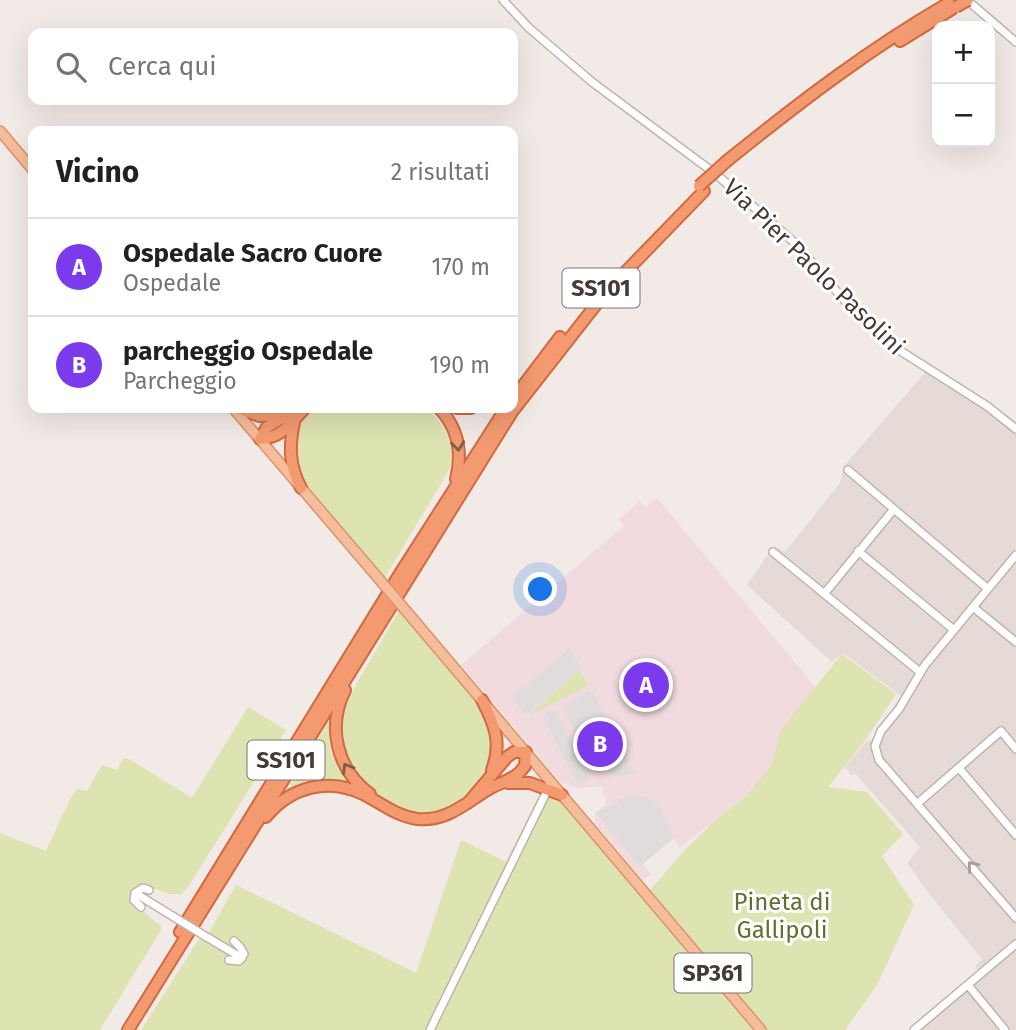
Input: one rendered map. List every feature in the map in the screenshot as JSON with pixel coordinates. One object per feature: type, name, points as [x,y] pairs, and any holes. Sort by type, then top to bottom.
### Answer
[{"type":"highway","name":"SS101","points":[[518,392],[534,368],[601,288],[701,188],[730,163],[876,54],[954,3],[967,0]]},
{"type":"highway","name":"SS101","points":[[518,404],[606,292],[701,188]]},
{"type":"highway","points":[[518,384],[534,368]]},
{"type":"highway","points":[[250,413],[290,419]]},
{"type":"highway","points":[[295,413],[290,419],[289,452],[301,488]]},
{"type":"highway","points":[[260,439],[267,427],[299,413]]},
{"type":"highway","points":[[444,413],[452,422],[460,453],[453,490]]},
{"type":"highway","name":"SS101","points":[[120,1030],[503,413]]},
{"type":"highway","name":"SS101","points":[[128,1030],[512,413]]},
{"type":"highway","points":[[382,621],[340,699],[334,731],[340,755],[352,777],[365,791],[398,813]]},
{"type":"highway","points":[[482,700],[498,736],[495,763],[485,783]]},
{"type":"highway","points":[[215,891],[237,863],[267,816],[280,802],[298,791],[319,786],[347,788],[398,813],[418,819],[438,817],[453,813],[523,769],[526,752],[510,755],[468,803]]},
{"type":"highway","points":[[502,783],[530,783],[562,795]]},
{"type":"main road","points":[[0,131],[28,164]]},
{"type":"main road","name":"SP361","points":[[239,413],[761,1030]]},
{"type":"street","name":"Via Pier Paolo Pasolini","points":[[503,0],[529,29],[592,82],[717,175],[796,244],[845,302],[899,350],[987,406],[1016,429]]},
{"type":"street","points":[[967,0],[1016,42]]},
{"type":"street","points":[[848,470],[988,589]]},
{"type":"street","points":[[824,594],[894,509]]},
{"type":"street","points":[[858,551],[954,630]]},
{"type":"street","points":[[773,552],[920,672]]},
{"type":"street","points":[[1016,555],[920,672],[899,709],[881,731],[875,746],[879,760],[1016,918]]},
{"type":"street","points":[[973,607],[1016,642]]},
{"type":"street","points":[[918,803],[1001,731],[1016,749]]},
{"type":"street","points":[[959,768],[1016,835]]},
{"type":"street","points":[[430,1030],[548,789]]},
{"type":"street","points":[[141,907],[134,900],[135,893],[143,888],[149,890]]},
{"type":"street","points":[[135,893],[242,958]]},
{"type":"street","points":[[234,941],[243,950],[242,958]]},
{"type":"street","points":[[914,1030],[1016,944]]},
{"type":"street","points":[[229,960],[235,962],[242,958]]},
{"type":"street","points":[[968,985],[1005,1030]]},
{"type":"street","points":[[922,1023],[928,1030]]},
{"type":"shaded area","points":[[930,367],[985,400],[1016,424],[1016,1030],[910,1030],[978,972],[975,966],[982,959],[907,863],[920,847],[856,774],[851,775],[845,767],[867,741],[873,740],[902,697],[843,653],[832,662],[747,585],[774,546],[785,552],[840,483],[844,466]]},
{"type":"shaded area","points":[[657,498],[840,716],[822,734],[680,848],[674,838],[643,864],[651,874],[643,880],[595,823],[595,813],[606,805],[605,795],[601,794],[602,786],[578,788],[560,782],[461,665],[624,526],[619,519],[640,501],[646,507]]},
{"type":"shaded area","points":[[570,648],[581,669],[526,715],[511,698]]},
{"type":"shaded area","points":[[589,691],[593,692],[635,773],[612,777],[610,770],[594,773],[562,707]]},
{"type":"shaded area","points":[[554,710],[590,779],[577,782],[543,717]]},
{"type":"shaded area","points":[[644,796],[658,804],[674,838],[640,866],[596,813],[619,804],[618,799]]},
{"type":"green space","points":[[307,413],[431,413],[444,429],[451,454],[448,472],[384,579],[329,518],[303,482],[292,452],[293,440]]},
{"type":"green space","points":[[399,611],[479,704],[488,717],[495,744],[487,775],[464,801],[435,814],[420,815],[404,811],[368,790],[360,781],[345,750],[342,719],[350,695]]},
{"type":"green space","name":"Pineta di Gallipoli","points":[[842,654],[896,694],[864,742],[828,787],[867,792],[903,834],[882,856],[914,905],[877,985],[845,1030],[141,1030],[199,939],[204,941],[236,885],[416,973],[461,840],[506,862],[542,790],[565,806],[631,885],[650,890],[715,820],[745,797],[771,766],[782,728]]},
{"type":"green space","points":[[579,671],[588,683],[587,686],[528,716]]},
{"type":"green space","points":[[248,707],[286,730],[189,886],[181,894],[170,894],[143,885],[132,890],[130,901],[161,926],[161,930],[100,1030],[0,1030],[0,833],[46,851],[77,789],[87,791],[102,765],[117,770],[124,758],[192,798]]},
{"type":"green space","points":[[328,722],[331,752],[346,781],[315,779],[287,790]]},
{"type":"place","name":"Ospedale Sacro Cuore","points":[[646,685]]},
{"type":"place","name":"parcheggio Ospedale","points":[[600,744]]}]
